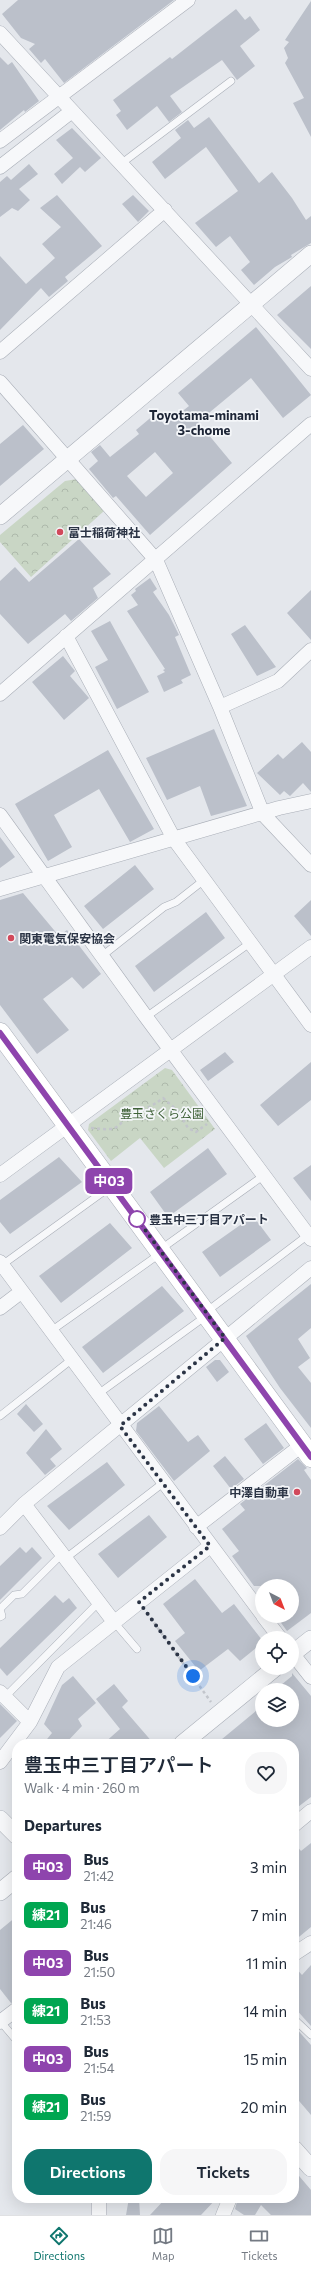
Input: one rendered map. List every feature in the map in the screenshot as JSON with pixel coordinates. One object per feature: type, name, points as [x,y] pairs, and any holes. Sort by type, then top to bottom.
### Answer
[{"type":"main road","points":[[0,1033],[307,1451]]},
{"type":"street","points":[[0,141],[188,0]]},
{"type":"street","points":[[0,33],[122,163],[311,369]]},
{"type":"street","points":[[0,167],[72,111]]},
{"type":"street","points":[[0,352],[165,210]]},
{"type":"street","points":[[0,516],[311,254]]},
{"type":"street","points":[[0,382],[156,560],[220,707],[263,814],[311,865]]},
{"type":"street","points":[[0,694],[311,424]]},
{"type":"street","points":[[66,636],[174,839],[311,1025]]},
{"type":"street","points":[[220,707],[278,681],[311,650]]},
{"type":"street","points":[[0,889],[311,801]]},
{"type":"street","points":[[0,815],[46,876],[146,1017],[263,1176],[309,1233]]},
{"type":"street","points":[[0,1174],[311,947]]},
{"type":"street","points":[[1,1264],[71,1360],[98,1394],[120,1426],[255,1605]]},
{"type":"street","points":[[0,1528],[24,1504],[311,1268]]},
{"type":"street","points":[[0,1308],[22,1292]]},
{"type":"street","points":[[196,1527],[307,1451]]},
{"type":"street","points":[[24,1504],[114,1622]]},
{"type":"street","points":[[17,1739],[30,1722],[58,1667],[210,1546]]},
{"type":"street","points":[[299,1648],[311,1639]]},
{"type":"street","points":[[299,1662],[311,1677]]},
{"type":"street","points":[[188,1739],[266,1675]]},
{"type":"street","points":[[2,1694],[30,1722]]},
{"type":"street","points":[[0,1762],[12,1746]]},
{"type":"street","points":[[299,1821],[311,1811]]},
{"type":"street","points":[[0,1819],[12,1831]]},
{"type":"street","points":[[0,1892],[12,1882]]},
{"type":"street","points":[[299,1950],[311,1942]]},
{"type":"street","points":[[0,2022],[12,2013]]},
{"type":"street","points":[[299,2154],[311,2168]]},
{"type":"street","points":[[99,2203],[99,2215]]},
{"type":"street","points":[[223,2215],[228,2203]]},
{"type":"lane","points":[[122,163],[231,81]]},
{"type":"lane","points":[[102,956],[164,907],[176,902],[204,880]]},
{"type":"lane","points":[[146,1017],[250,943]]},
{"type":"lane","points":[[51,1331],[263,1176]]},
{"type":"lane","points":[[1,1264],[112,1186]]},
{"type":"lane","points":[[98,1394],[207,1313],[309,1233]]},
{"type":"lane","points":[[0,1416],[71,1360]]},
{"type":"lane","points":[[0,1618],[2,1616],[0,1609],[14,1595],[22,1594],[65,1556],[163,1483]]},
{"type":"lane","points":[[2,1694],[99,1602]]},
{"type":"lane","points":[[114,1622],[137,1649]]},
{"type":"lane","points":[[0,2022],[12,2036]]},
{"type":"lane","points":[[299,2024],[311,2035]]},
{"type":"path","points":[[88,1128],[112,1130],[122,1124],[128,1111],[148,1109],[163,1098],[178,1111],[188,1128],[196,1132],[209,1122]]},
{"type":"path","points":[[139,1602],[219,1713]]},
{"type":"green space","points":[[77,479],[104,511],[31,577],[0,542],[0,535],[65,481]]},
{"type":"green space","name":"豊玉さくら公園","points":[[165,1068],[172,1070],[215,1129],[164,1168],[140,1138],[111,1161],[88,1130],[89,1124]]},
{"type":"building","points":[[18,0],[174,0],[64,83],[45,59],[41,63],[29,49],[35,44],[21,38],[2,14]]},
{"type":"building","points":[[311,1],[311,137],[293,103],[304,98],[285,63],[288,58],[284,48],[289,42],[285,40]]},
{"type":"building","points":[[236,9],[245,20],[250,16],[260,30],[240,46],[255,66],[237,80],[222,60],[170,96],[182,112],[169,122],[157,106],[127,130],[116,115],[121,111],[113,100],[170,57],[172,59]]},
{"type":"building","points":[[0,57],[8,65],[12,62],[39,101],[25,112],[24,110],[0,130]]},
{"type":"building","points":[[209,117],[259,183],[272,172],[292,198],[306,220],[311,216],[311,243],[291,255],[292,257],[275,267],[254,285],[241,270],[250,262],[230,236],[216,247],[195,223],[238,191],[206,147],[165,179],[152,162],[181,138],[175,130],[188,120],[194,128]]},
{"type":"building","points":[[72,128],[101,158],[85,172],[80,167],[62,184],[54,174],[73,158],[56,140]]},
{"type":"building","points":[[29,164],[38,174],[19,189],[30,200],[18,211],[12,208],[0,217],[0,182],[7,176],[11,180]]},
{"type":"building","points":[[57,195],[102,246],[65,277],[68,281],[49,297],[41,288],[0,330],[0,256],[26,284],[55,258],[42,244],[61,227],[40,208]]},
{"type":"building","points":[[133,195],[149,211],[138,222],[122,204]]},
{"type":"building","points":[[311,286],[311,349],[277,315]]},
{"type":"building","points":[[256,327],[311,395],[283,418],[251,378],[198,422],[232,463],[150,535],[116,496],[113,498],[89,469],[98,461],[91,452],[100,445],[110,457],[139,434],[136,430],[155,414],[165,425],[189,406],[178,393]],"holes":[[[155,452],[173,473],[146,497],[127,476]]]},
{"type":"building","points":[[23,425],[44,449],[0,486],[0,444]]},
{"type":"building","points":[[79,539],[111,574],[93,588],[98,598],[71,621],[65,614],[28,644],[0,614],[0,581],[15,567],[29,582]]},
{"type":"building","points":[[150,578],[157,589],[153,592],[169,615],[179,635],[175,637],[191,675],[181,680],[183,683],[164,692],[157,676],[165,672],[163,670],[165,669],[127,611],[138,605],[131,595],[136,591],[135,589]]},
{"type":"building","points":[[311,590],[311,640],[287,613]]},
{"type":"building","points":[[110,621],[149,692],[117,709],[95,667],[108,660],[91,631]]},
{"type":"building","points":[[245,625],[276,667],[257,676],[231,634]]},
{"type":"building","points":[[63,656],[75,671],[70,676],[89,698],[64,720],[32,682]]},
{"type":"building","points":[[214,729],[247,806],[211,816],[200,786],[167,800],[146,758]]},
{"type":"building","points":[[302,742],[311,752],[311,792],[303,783],[290,796],[284,791],[280,795],[257,773],[278,754],[283,759]]},
{"type":"building","points":[[108,750],[154,829],[130,842],[99,789],[54,815],[72,847],[48,861],[15,804]]},
{"type":"building","points":[[0,837],[15,857],[0,868]]},
{"type":"building","points":[[135,865],[154,889],[103,929],[84,906]]},
{"type":"building","points":[[23,893],[59,936],[67,930],[101,974],[83,989],[72,977],[43,999],[69,1030],[37,1054],[0,1005],[0,900]]},
{"type":"building","points":[[311,900],[311,936],[294,916]]},
{"type":"building","points":[[206,912],[225,938],[154,992],[135,966]]},
{"type":"building","points":[[225,1052],[234,1062],[208,1081],[200,1070]]},
{"type":"building","points":[[311,1062],[311,1100],[278,1126],[260,1105]]},
{"type":"building","points":[[208,1148],[227,1174],[168,1217],[150,1192]]},
{"type":"building","points":[[59,1157],[82,1182],[10,1234],[0,1222],[0,1200]]},
{"type":"building","points":[[311,1165],[311,1201],[293,1178]]},
{"type":"building","points":[[253,1216],[271,1240],[220,1277],[202,1252]]},
{"type":"building","points":[[110,1223],[132,1248],[61,1303],[39,1276]]},
{"type":"building","points":[[311,1284],[311,1328],[298,1339],[310,1358],[298,1367],[311,1383],[311,1428],[280,1388],[246,1336]]},
{"type":"building","points":[[162,1286],[184,1311],[103,1373],[82,1347]]},
{"type":"building","points":[[215,1360],[220,1360],[229,1372],[217,1382],[206,1367]]},
{"type":"building","points":[[26,1404],[43,1424],[34,1432],[17,1414]]},
{"type":"building","points":[[159,1406],[188,1442],[198,1435],[210,1451],[174,1481],[136,1431],[137,1423]]},
{"type":"building","points":[[266,1423],[284,1448],[263,1464],[244,1439]]},
{"type":"building","points":[[46,1429],[62,1449],[50,1459],[56,1466],[45,1475],[26,1453]]},
{"type":"building","points":[[225,1456],[244,1479],[231,1489],[213,1466]]},
{"type":"building","points":[[298,1459],[307,1468],[304,1470],[311,1480],[311,1613],[299,1622],[299,1579],[255,1579],[254,1586],[232,1556],[239,1551],[222,1529],[245,1510],[240,1504]]},
{"type":"building","points":[[107,1462],[125,1485],[69,1530],[47,1506]]},
{"type":"building","points":[[149,1515],[167,1537],[118,1578],[98,1554]]},
{"type":"building","points":[[20,1547],[26,1553],[32,1547],[42,1558],[0,1600],[0,1566]]},
{"type":"building","points":[[195,1579],[222,1613],[234,1604],[255,1631],[255,1649],[240,1661],[228,1649],[199,1671],[175,1641],[185,1633],[163,1604]]},
{"type":"building","points":[[55,1595],[63,1603],[69,1598],[77,1608],[7,1676],[0,1668],[0,1648]]},
{"type":"building","points":[[281,1623],[298,1623],[287,1631]]},
{"type":"building","points":[[294,1675],[311,1696],[311,1797],[299,1806],[299,1739],[222,1739],[255,1712],[255,1727],[299,1727],[299,1683],[284,1683]]},
{"type":"building","points":[[73,1676],[96,1703],[78,1719],[82,1726],[70,1739],[47,1739],[52,1733],[44,1724],[62,1685]]},
{"type":"building","points":[[114,1684],[128,1701],[122,1707],[150,1739],[109,1739],[120,1729],[96,1699]]},
{"type":"building","points":[[0,1704],[17,1721],[0,1738]]},
{"type":"building","points":[[311,1843],[311,1927],[299,1937],[299,1849],[301,1851]]},
{"type":"building","points":[[12,1920],[11,2003],[0,1989],[0,1930]]},
{"type":"building","points":[[311,1965],[311,2026],[299,2013],[299,1972],[302,1975]]},
{"type":"building","points":[[299,2032],[311,2045],[311,2115],[299,2101]]},
{"type":"building","points":[[299,2176],[311,2190],[311,2215],[271,2215],[261,2205],[255,2215],[244,2215],[235,2209],[237,2203],[299,2203]]},
{"type":"building","points":[[128,2203],[139,2203],[140,2215],[126,2215]]},
{"type":"building","points":[[161,2203],[212,2203],[201,2215],[150,2215]]},
{"type":"bus line","name":"中03","points":[[0,1033],[311,1457]]},
{"type":"place","name":"富士稲荷神社","points":[[60,532]]},
{"type":"place","name":"関東電気保安協会","points":[[11,938]]},
{"type":"place","name":"豊玉中三丁目アパート","points":[[137,1219]]},
{"type":"place","name":"中澤自動車","points":[[297,1492]]},
{"type":"district","name":"Toyotama-minami 3-chome","points":[[204,422]]},
{"type":"route","points":[[137,1219],[225,1338],[120,1426],[210,1546],[139,1602],[193,1676]]}]
